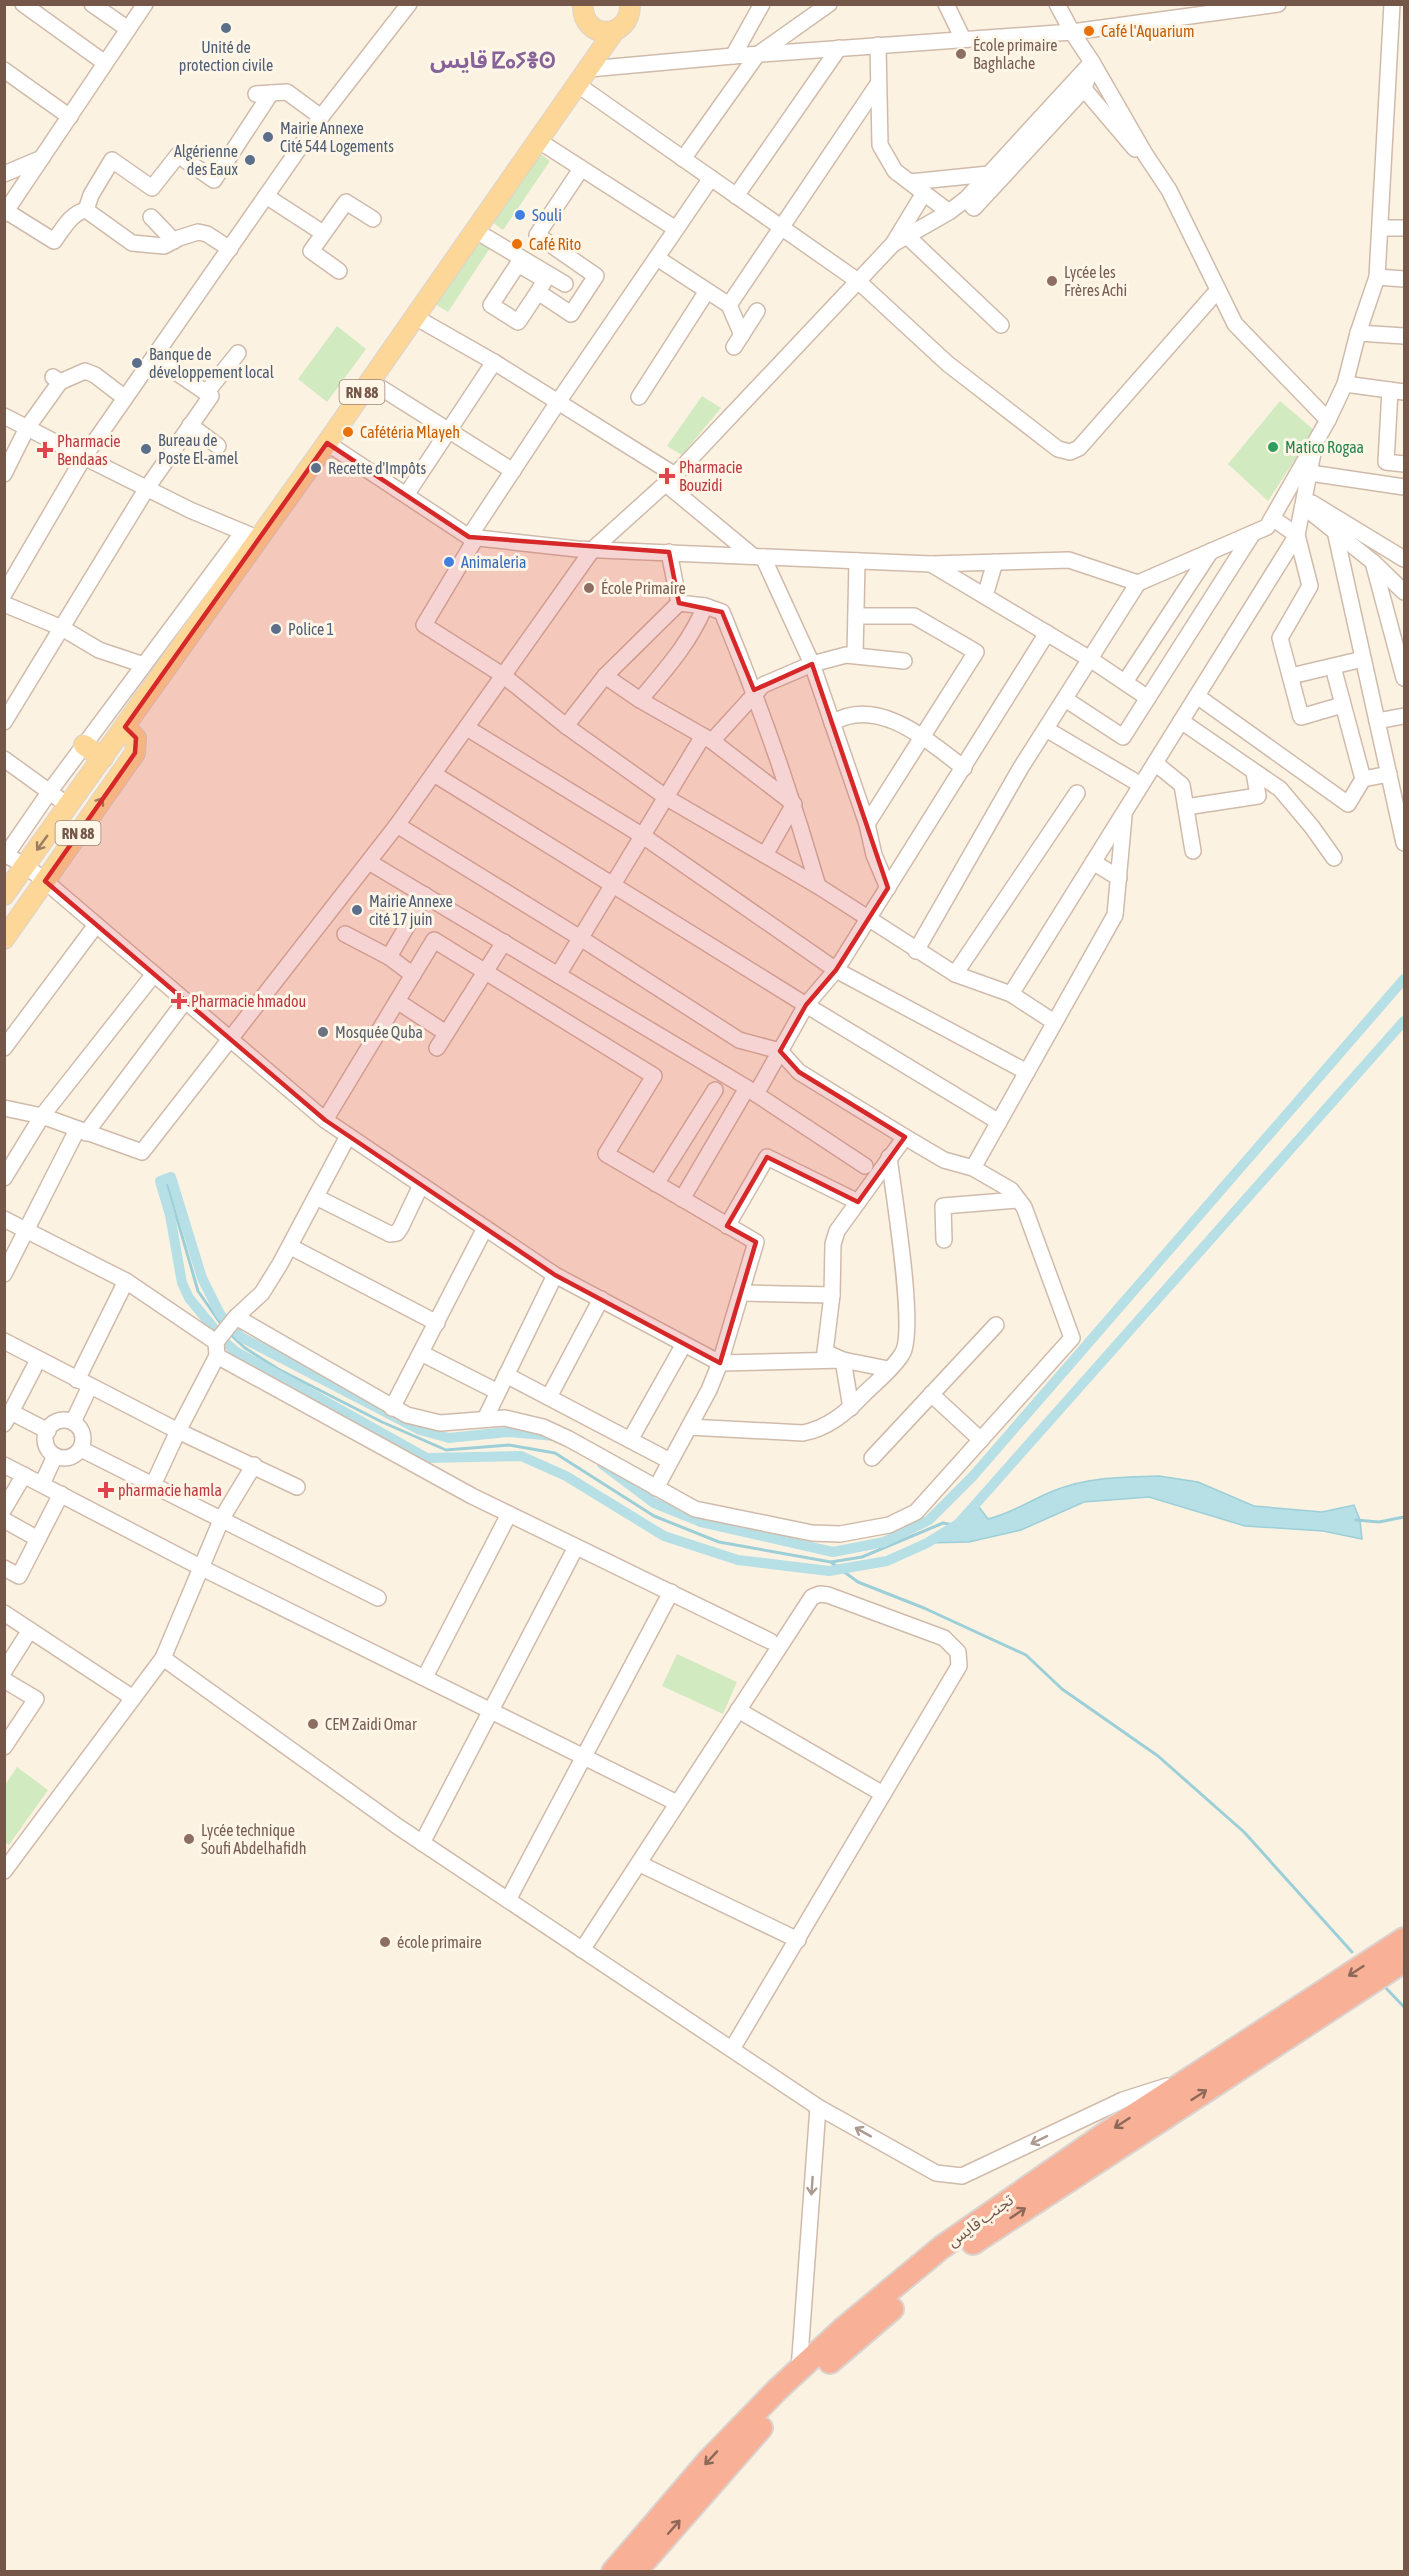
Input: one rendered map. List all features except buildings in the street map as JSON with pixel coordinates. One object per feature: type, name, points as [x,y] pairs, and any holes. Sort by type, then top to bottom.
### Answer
[{"type":"highway","name":"تجنب قايس","points":[[613,2571],[709,2460],[799,2370],[844,2328],[942,2247],[1018,2193],[1404,1939]]},
{"type":"highway","name":"تجنب قايس","points":[[636,2571],[719,2474],[789,2399],[942,2265],[1017,2213],[1404,1960]]},
{"type":"main road","points":[[583,9],[588,24],[597,30],[615,30],[628,18],[630,5]]},
{"type":"main road","points":[[583,9],[582,27],[589,70]]},
{"type":"main road","name":"RN 88","points":[[4,939],[135,753],[136,738],[125,727],[195,613],[251,536],[327,443],[615,30]]},
{"type":"main road","points":[[4,895],[11,861],[69,806],[125,727]]},
{"type":"main road","points":[[84,745],[103,758]]},
{"type":"street","points":[[22,4],[105,63]]},
{"type":"street","points":[[92,4],[128,29]]},
{"type":"street","points":[[86,210],[79,212],[69,220],[54,241],[5,213],[145,4]]},
{"type":"street","points":[[4,594],[84,457],[321,117],[409,4]]},
{"type":"street","points":[[733,56],[762,4]]},
{"type":"street","points":[[683,159],[757,55],[829,4]]},
{"type":"street","points":[[946,4],[963,39]]},
{"type":"street","points":[[1057,4],[1145,154],[1169,190],[1234,324],[1328,420]]},
{"type":"street","points":[[589,70],[733,56],[1072,32],[1278,4]]},
{"type":"street","points":[[916,951],[1046,729],[1138,583],[1267,527],[1328,420],[1345,384],[1358,333],[1377,277],[1397,46],[1392,4]]},
{"type":"street","points":[[878,45],[880,145],[895,171],[949,212]]},
{"type":"street","points":[[736,196],[839,48]]},
{"type":"street","points":[[966,199],[974,208],[1084,89],[1092,62]]},
{"type":"street","points":[[893,244],[949,212],[966,199],[1092,62]]},
{"type":"street","points":[[4,70],[70,117]]},
{"type":"street","points":[[589,70],[683,159],[858,281],[948,364],[1058,449],[1070,452],[1079,448],[1218,290]]},
{"type":"street","points":[[729,305],[878,84]]},
{"type":"street","points":[[1084,89],[1169,190]]},
{"type":"street","points":[[86,210],[91,195],[112,160],[152,188],[178,155],[214,180],[264,94],[287,92],[321,117]]},
{"type":"street","points":[[539,141],[676,229]]},
{"type":"street","points":[[9,167],[42,158]]},
{"type":"street","points":[[538,292],[571,314],[596,276],[537,235],[581,169]]},
{"type":"street","points":[[910,182],[989,174]]},
{"type":"street","points":[[711,178],[513,471],[472,538],[424,625],[504,676],[566,726],[667,798],[818,886],[955,974],[1011,994],[1053,1022]]},
{"type":"street","points":[[4,1108],[42,1116],[142,1152],[397,825],[593,549],[670,479],[893,244],[924,193]]},
{"type":"street","points":[[266,196],[323,234]]},
{"type":"street","points":[[339,270],[311,251],[346,202],[373,219]]},
{"type":"street","points":[[86,210],[132,243],[164,246],[198,232],[207,234],[230,249]]},
{"type":"street","points":[[151,217],[174,241]]},
{"type":"street","points":[[1380,228],[1404,228]]},
{"type":"street","points":[[476,231],[565,284]]},
{"type":"street","points":[[907,236],[1001,325]]},
{"type":"street","points":[[657,258],[729,305],[738,341],[757,311]]},
{"type":"street","points":[[554,303],[577,264]]},
{"type":"street","points":[[1377,277],[1404,279]]},
{"type":"street","points":[[639,397],[706,291]]},
{"type":"street","points":[[415,317],[558,402],[670,479],[758,556],[812,664],[867,824],[874,855],[888,888]]},
{"type":"street","points":[[1358,333],[1404,336]]},
{"type":"street","points":[[206,393],[238,353]]},
{"type":"street","points":[[4,722],[147,488],[211,396],[154,357]]},
{"type":"street","points":[[406,495],[494,362]]},
{"type":"street","points":[[4,474],[27,428],[56,379],[85,371],[95,375],[125,398]]},
{"type":"street","points":[[370,381],[513,471]]},
{"type":"street","points":[[1345,384],[1397,391],[1386,462],[1404,464]]},
{"type":"street","points":[[4,416],[147,488],[251,536]]},
{"type":"street","points":[[190,425],[218,446]]},
{"type":"street","points":[[1011,994],[1298,535],[1316,442]]},
{"type":"street","points":[[327,443],[472,538],[593,549],[931,564],[1069,560],[1138,583]]},
{"type":"street","points":[[1310,473],[1404,487]]},
{"type":"street","points":[[1304,502],[1404,592]]},
{"type":"street","points":[[1304,502],[1404,559]]},
{"type":"street","points":[[1272,518],[1298,535],[1310,585],[1280,638],[1301,717],[1342,705]]},
{"type":"street","points":[[1335,531],[1404,843]]},
{"type":"street","points":[[1065,699],[1123,737],[1252,533]]},
{"type":"street","points":[[669,552],[679,603]]},
{"type":"street","points":[[1125,682],[1210,552]]},
{"type":"street","points":[[855,655],[857,561]]},
{"type":"street","points":[[985,596],[995,562]]},
{"type":"street","points":[[1373,562],[1404,678]]},
{"type":"street","points":[[931,564],[1090,659],[1148,698]]},
{"type":"street","points":[[566,726],[605,676],[679,603]]},
{"type":"street","points":[[679,603],[705,606],[722,612],[756,695],[794,804],[818,886]]},
{"type":"street","points":[[4,604],[62,628],[99,650],[144,665]]},
{"type":"street","points":[[640,700],[684,648],[705,606]]},
{"type":"street","points":[[195,613],[144,665],[84,745],[50,791],[11,861],[45,881],[326,1120],[555,1275],[720,1363],[843,1360]]},
{"type":"street","points":[[856,616],[914,616],[976,652],[867,824]]},
{"type":"street","points":[[682,1199],[780,1051],[806,1005],[836,970],[1047,633]]},
{"type":"street","points":[[558,975],[643,836],[707,738],[756,695],[763,685],[812,664],[855,655],[904,662]]},
{"type":"street","points":[[1291,676],[1364,660]]},
{"type":"street","points":[[1197,696],[1348,804],[1363,779],[1333,667]]},
{"type":"street","points":[[605,676],[640,700],[707,738],[794,804]]},
{"type":"street","points":[[832,723],[844,715],[883,716],[922,737],[964,768]]},
{"type":"street","points":[[1377,721],[1404,716]]},
{"type":"street","points":[[1181,721],[1280,789],[1334,858]]},
{"type":"street","points":[[467,728],[643,836],[836,970],[1027,1072]]},
{"type":"street","points":[[1046,729],[1141,785]]},
{"type":"street","points":[[4,759],[69,806]]},
{"type":"street","points":[[1155,763],[1182,785],[1193,851]]},
{"type":"street","points":[[1186,807],[1258,796],[1254,772]]},
{"type":"street","points":[[434,774],[999,1122]]},
{"type":"street","points":[[1363,779],[1389,774]]},
{"type":"street","points":[[955,974],[1077,793]]},
{"type":"street","points":[[765,855],[794,804]]},
{"type":"street","points":[[973,1168],[1115,915],[1124,813]]},
{"type":"street","points":[[233,1320],[407,1415],[440,1423],[504,1418],[543,1427],[695,1509],[812,1533],[840,1534],[862,1532],[888,1525],[916,1512],[1072,1338],[1024,1208],[1011,1190],[973,1168],[944,1160],[905,1137],[799,1072],[780,1051],[739,1040],[582,939],[397,825]]},
{"type":"street","points":[[369,862],[752,1091],[865,1166]]},
{"type":"street","points":[[1093,862],[1119,878]]},
{"type":"street","points":[[389,957],[425,895]]},
{"type":"street","points":[[4,1048],[96,925]]},
{"type":"street","points":[[345,934],[389,957],[413,975]]},
{"type":"street","points":[[326,1120],[434,940],[654,1076],[606,1154],[756,1242],[720,1363],[709,1390],[656,1488]]},
{"type":"street","points":[[437,1048],[504,942]]},
{"type":"street","points":[[4,1178],[42,1116],[154,974]]},
{"type":"street","points":[[4,1274],[82,1131],[185,1001]]},
{"type":"street","points":[[397,1001],[446,1033]]},
{"type":"street","points":[[656,1184],[715,1089]]},
{"type":"street","points":[[153,1485],[218,1345],[233,1320],[262,1293],[291,1247],[348,1136]]},
{"type":"street","points":[[888,1369],[843,1360],[825,1352],[835,1236],[905,1137]]},
{"type":"street","points":[[727,1226],[767,1157],[858,1202]]},
{"type":"street","points":[[689,1426],[803,1433],[826,1426],[851,1408],[903,1354],[908,1336],[905,1285],[889,1158]]},
{"type":"street","points":[[316,1197],[390,1234],[397,1233],[402,1227],[421,1185]]},
{"type":"street","points":[[944,1240],[943,1206],[1017,1200]]},
{"type":"street","points":[[4,1219],[126,1281],[218,1345],[509,1514],[770,1641]]},
{"type":"street","points":[[392,1408],[485,1228]]},
{"type":"street","points":[[291,1247],[437,1323]]},
{"type":"street","points":[[485,1419],[555,1275]]},
{"type":"street","points":[[73,1422],[83,1383],[126,1281]]},
{"type":"street","points":[[741,1293],[831,1295]]},
{"type":"street","points":[[549,1397],[601,1299]]},
{"type":"street","points":[[872,1458],[996,1325]]},
{"type":"street","points":[[4,1341],[178,1431],[297,1487]]},
{"type":"street","points":[[630,1440],[684,1344]]},
{"type":"street","points":[[421,1353],[498,1392]]},
{"type":"street","points":[[38,1360],[8,1418],[48,1431]]},
{"type":"street","points":[[843,1360],[851,1408]]},
{"type":"street","points":[[506,1375],[670,1461]]},
{"type":"street","points":[[931,1394],[981,1440]]},
{"type":"street","points":[[60,1421],[73,1422],[82,1432],[81,1449],[70,1458],[55,1456],[46,1443],[48,1431],[60,1421]]},
{"type":"street","points":[[81,1449],[378,1598]]},
{"type":"street","points":[[42,1484],[55,1456]]},
{"type":"street","points":[[4,1465],[200,1567],[677,1803]]},
{"type":"street","points":[[4,1871],[163,1658],[222,1518],[254,1465]]},
{"type":"street","points":[[4,1509],[24,1475]]},
{"type":"street","points":[[4,1568],[19,1576],[61,1494]]},
{"type":"street","points":[[425,1677],[509,1514]]},
{"type":"street","points":[[4,1520],[38,1539]]},
{"type":"street","points":[[422,1843],[493,1711],[576,1547]]},
{"type":"street","points":[[508,1900],[671,1592]]},
{"type":"street","points":[[582,1950],[812,1597],[820,1594],[944,1638],[958,1652],[959,1666],[732,2049]]},
{"type":"street","points":[[4,1614],[133,1698]]},
{"type":"street","points":[[4,1671],[30,1630]]},
{"type":"street","points":[[163,1658],[422,1843],[582,1950],[818,2107],[936,2173],[962,2176],[1123,2100],[1190,2079]]},
{"type":"street","points":[[4,1680],[36,1699],[4,1747]]},
{"type":"street","points":[[738,1710],[883,1794]]},
{"type":"street","points":[[640,1864],[798,1940]]},
{"type":"street","points":[[799,2370],[818,2107]]},
{"type":"highlighted area","points":[[327,443],[469,537],[669,552],[679,603],[722,612],[754,690],[812,664],[888,888],[836,970],[806,1005],[780,1051],[799,1072],[905,1137],[858,1202],[767,1157],[727,1226],[756,1242],[720,1363],[555,1275],[325,1120],[45,881],[135,753],[136,738],[125,727]]},
{"type":"green space","points":[[539,153],[550,161],[503,230],[492,222]]},
{"type":"green space","points":[[476,240],[490,248],[448,312],[435,304]]},
{"type":"green space","points":[[337,326],[366,349],[327,402],[298,379]]},
{"type":"green space","points":[[702,396],[721,408],[682,455],[667,446]]},
{"type":"green space","name":"Matico Rogaa","points":[[1280,401],[1314,430],[1268,501],[1228,464]]},
{"type":"green space","points":[[677,1654],[737,1682],[723,1714],[662,1686]]},
{"type":"green space","points":[[17,1767],[48,1790],[9,1845],[5,1842],[5,1785]]},
{"type":"water","points":[[1159,1476],[1198,1482],[1254,1506],[1322,1512],[1354,1505],[1360,1520],[1362,1539],[1323,1531],[1245,1526],[1149,1497],[1084,1502],[1021,1530],[969,1542],[927,1543],[958,1524],[976,1503],[988,1519],[1066,1486],[1105,1479]]},
{"type":"waterway","points":[[602,1464],[654,1503],[701,1522],[833,1552],[884,1542],[929,1520],[973,1476],[1404,979]]},
{"type":"waterway","points":[[555,1436],[507,1432],[449,1438],[420,1430],[241,1337],[220,1314],[202,1278],[171,1177],[160,1181],[170,1215],[182,1283],[189,1298],[235,1351],[427,1458],[521,1456],[566,1476],[664,1536],[738,1560],[829,1571],[887,1561],[927,1543],[958,1524],[1404,1021]]},
{"type":"waterway","points":[[167,1184],[198,1291],[223,1327]]},
{"type":"waterway","points":[[230,1334],[245,1348],[278,1369],[382,1422],[446,1450],[509,1445],[555,1453],[654,1516],[719,1542],[831,1562],[862,1557],[943,1523],[958,1526]]},
{"type":"waterway","points":[[1356,1520],[1379,1522],[1404,1517]]},
{"type":"waterway","points":[[832,1563],[858,1582],[924,1608],[1026,1655],[1062,1689],[1158,1756],[1244,1832],[1352,1952]]},
{"type":"waterway","points":[[1384,1986],[1404,2007]]},
{"type":"place","name":"Unité de protection civile","points":[[226,28]]},
{"type":"place","name":"Café l'Aquarium","points":[[1089,31]]},
{"type":"place","name":"École primaire Baghlache","points":[[961,54]]},
{"type":"place","name":"Mairie Annexe Cité 544 Logements","points":[[268,137]]},
{"type":"place","name":"Algérienne des Eaux","points":[[250,160]]},
{"type":"place","name":"Souli","points":[[520,215]]},
{"type":"place","name":"Café Rito","points":[[517,244]]},
{"type":"place","name":"Lycée les Frères Achi","points":[[1052,281]]},
{"type":"place","name":"Banque de développement local","points":[[137,363]]},
{"type":"place","name":"Cafétéria Mlayeh","points":[[348,432]]},
{"type":"place","name":"Matico Rogaa","points":[[1273,447]]},
{"type":"place","name":"Bureau de Poste El-amel","points":[[146,449]]},
{"type":"place","name":"Pharmacie Bendaas","points":[[45,450]]},
{"type":"place","name":"Recette d'Impôts","points":[[316,468]]},
{"type":"place","name":"Pharmacie Bouzidi","points":[[667,476]]},
{"type":"place","name":"Animaleria","points":[[449,562]]},
{"type":"place","name":"École Primaire","points":[[589,588]]},
{"type":"place","name":"Police 1","points":[[276,629]]},
{"type":"place","name":"Mairie Annexe cité 17 juin","points":[[357,910]]},
{"type":"place","name":"Pharmacie hmadou","points":[[179,1001]]},
{"type":"place","name":"Mosquée Quba","points":[[323,1032]]},
{"type":"place","name":"pharmacie hamla","points":[[106,1490]]},
{"type":"place","name":"CEM Zaidi Omar","points":[[313,1724]]},
{"type":"place","name":"Lycée technique Soufi Abdelhafidh","points":[[189,1839]]},
{"type":"place","name":"école primaire","points":[[385,1942]]},
{"type":"district","name":"قايس ⵇⴰⵢⴻⵙ","points":[[493,60]]}]
